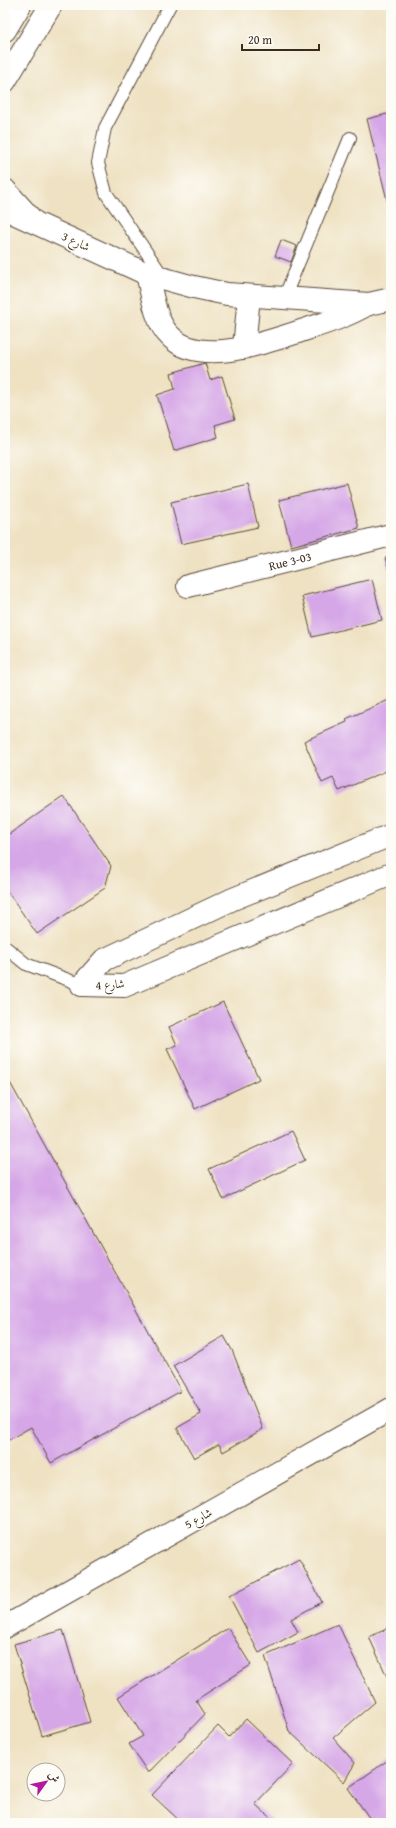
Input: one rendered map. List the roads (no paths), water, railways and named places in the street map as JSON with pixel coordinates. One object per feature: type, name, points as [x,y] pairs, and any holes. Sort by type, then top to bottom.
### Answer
[{"type":"street","points":[[5,30],[20,5]]},
{"type":"street","points":[[5,81],[51,5]]},
{"type":"street","points":[[5,190],[16,216]]},
{"type":"street","name":"شارع 3","points":[[16,216],[156,276],[227,294],[369,304]]},
{"type":"street","name":"شارع 3","points":[[156,276],[161,325],[169,336],[180,345],[194,350],[226,350],[244,348],[337,320],[369,304],[391,299]]},
{"type":"street","points":[[244,348],[249,296]]},
{"type":"street","name":"Rue 3-03","points":[[188,586],[391,535]]},
{"type":"street","name":"شارع 4","points":[[82,985],[104,960],[232,899],[391,835]]},
{"type":"street","name":"شارع 4","points":[[82,985],[124,986],[391,874]]},
{"type":"street","name":"شارع 5","points":[[5,1627],[391,1409]]},
{"type":"lane","points":[[156,276],[106,193],[98,162],[105,128],[170,5]]},
{"type":"lane","points":[[284,298],[350,138]]},
{"type":"lane","points":[[5,947],[26,964],[82,985]]}]
